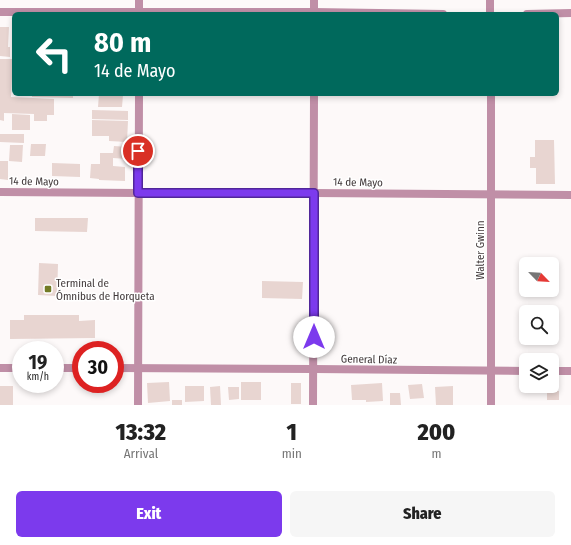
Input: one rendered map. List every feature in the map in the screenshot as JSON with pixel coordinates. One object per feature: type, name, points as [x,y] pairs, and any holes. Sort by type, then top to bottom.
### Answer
[{"type":"street","points":[[139,0],[139,12]]},
{"type":"street","points":[[314,0],[314,12]]},
{"type":"street","points":[[490,0],[490,12]]},
{"type":"street","points":[[0,12],[12,12]]},
{"type":"street","points":[[559,13],[571,13]]},
{"type":"street","points":[[138,405],[139,96]]},
{"type":"street","points":[[313,405],[314,96]]},
{"type":"street","name":"Walter Gwinn","points":[[491,96],[491,405]]},
{"type":"street","name":"14 de Mayo","points":[[0,192],[571,195]]},
{"type":"street","points":[[0,368],[12,368]]},
{"type":"street","name":"General Díaz","points":[[124,368],[519,371]]},
{"type":"street","points":[[559,371],[571,370]]},
{"type":"building","points":[[0,27],[9,27],[8,47],[10,47],[10,57],[0,56]]},
{"type":"building","points":[[0,59],[12,59],[11,97],[54,99],[54,115],[47,115],[47,121],[34,121],[34,114],[4,113],[4,121],[0,120]]},
{"type":"building","points":[[73,96],[73,98],[32,97]]},
{"type":"building","points":[[99,96],[123,96],[122,107],[98,107]]},
{"type":"building","points":[[92,110],[128,111],[128,120],[92,119]]},
{"type":"building","points":[[12,114],[30,115],[30,130],[12,130]]},
{"type":"building","points":[[92,120],[128,121],[127,142],[109,141],[109,136],[92,136]]},
{"type":"building","points":[[0,134],[24,134],[24,143],[0,142]]},
{"type":"building","points":[[535,140],[554,140],[555,184],[536,184],[536,168],[530,168],[530,157],[535,157]]},
{"type":"building","points":[[31,144],[46,144],[45,156],[30,156]]},
{"type":"building","points":[[10,145],[23,145],[22,162],[9,161]]},
{"type":"building","points":[[114,146],[128,147],[127,159],[113,158],[113,166],[125,167],[125,181],[99,180],[90,178],[91,164],[100,164],[100,153],[113,153]]},
{"type":"building","points":[[0,161],[8,161],[8,180],[0,179]]},
{"type":"building","points":[[52,163],[80,164],[80,177],[52,176]]},
{"type":"building","points":[[35,218],[88,218],[87,232],[35,231]]},
{"type":"building","points":[[39,263],[58,264],[57,296],[38,295]]},
{"type":"building","points":[[262,281],[303,282],[302,299],[262,298]]},
{"type":"building","points":[[24,315],[79,315],[79,321],[95,320],[95,338],[10,339],[10,320],[24,320]]},
{"type":"building","points":[[169,382],[170,401],[148,403],[147,383]]},
{"type":"building","points":[[241,382],[261,382],[261,400],[241,400]]},
{"type":"building","points":[[291,383],[301,383],[301,404],[291,404]]},
{"type":"building","points":[[382,383],[383,401],[366,402],[366,400],[352,400],[351,385]]},
{"type":"building","points":[[422,384],[424,398],[410,399],[408,385]]},
{"type":"building","points":[[0,386],[12,386],[13,405],[0,405]]},
{"type":"building","points":[[185,386],[204,386],[204,401],[185,402]]},
{"type":"building","points":[[220,386],[221,405],[211,405],[210,387]]},
{"type":"building","points":[[453,386],[453,405],[436,405],[435,387]]},
{"type":"building","points":[[228,387],[239,387],[239,399],[229,400]]},
{"type":"building","points":[[390,393],[400,393],[401,405],[390,405]]},
{"type":"building","points":[[547,393],[559,393],[559,400],[547,400]]},
{"type":"building","points":[[172,400],[182,400],[182,405],[172,405]]},
{"type":"place","name":"Terminal de Ómnibus de Horqueta","points":[[48,289]]},
{"type":"route","points":[[138,151],[138,193],[314,193],[314,337]]}]
